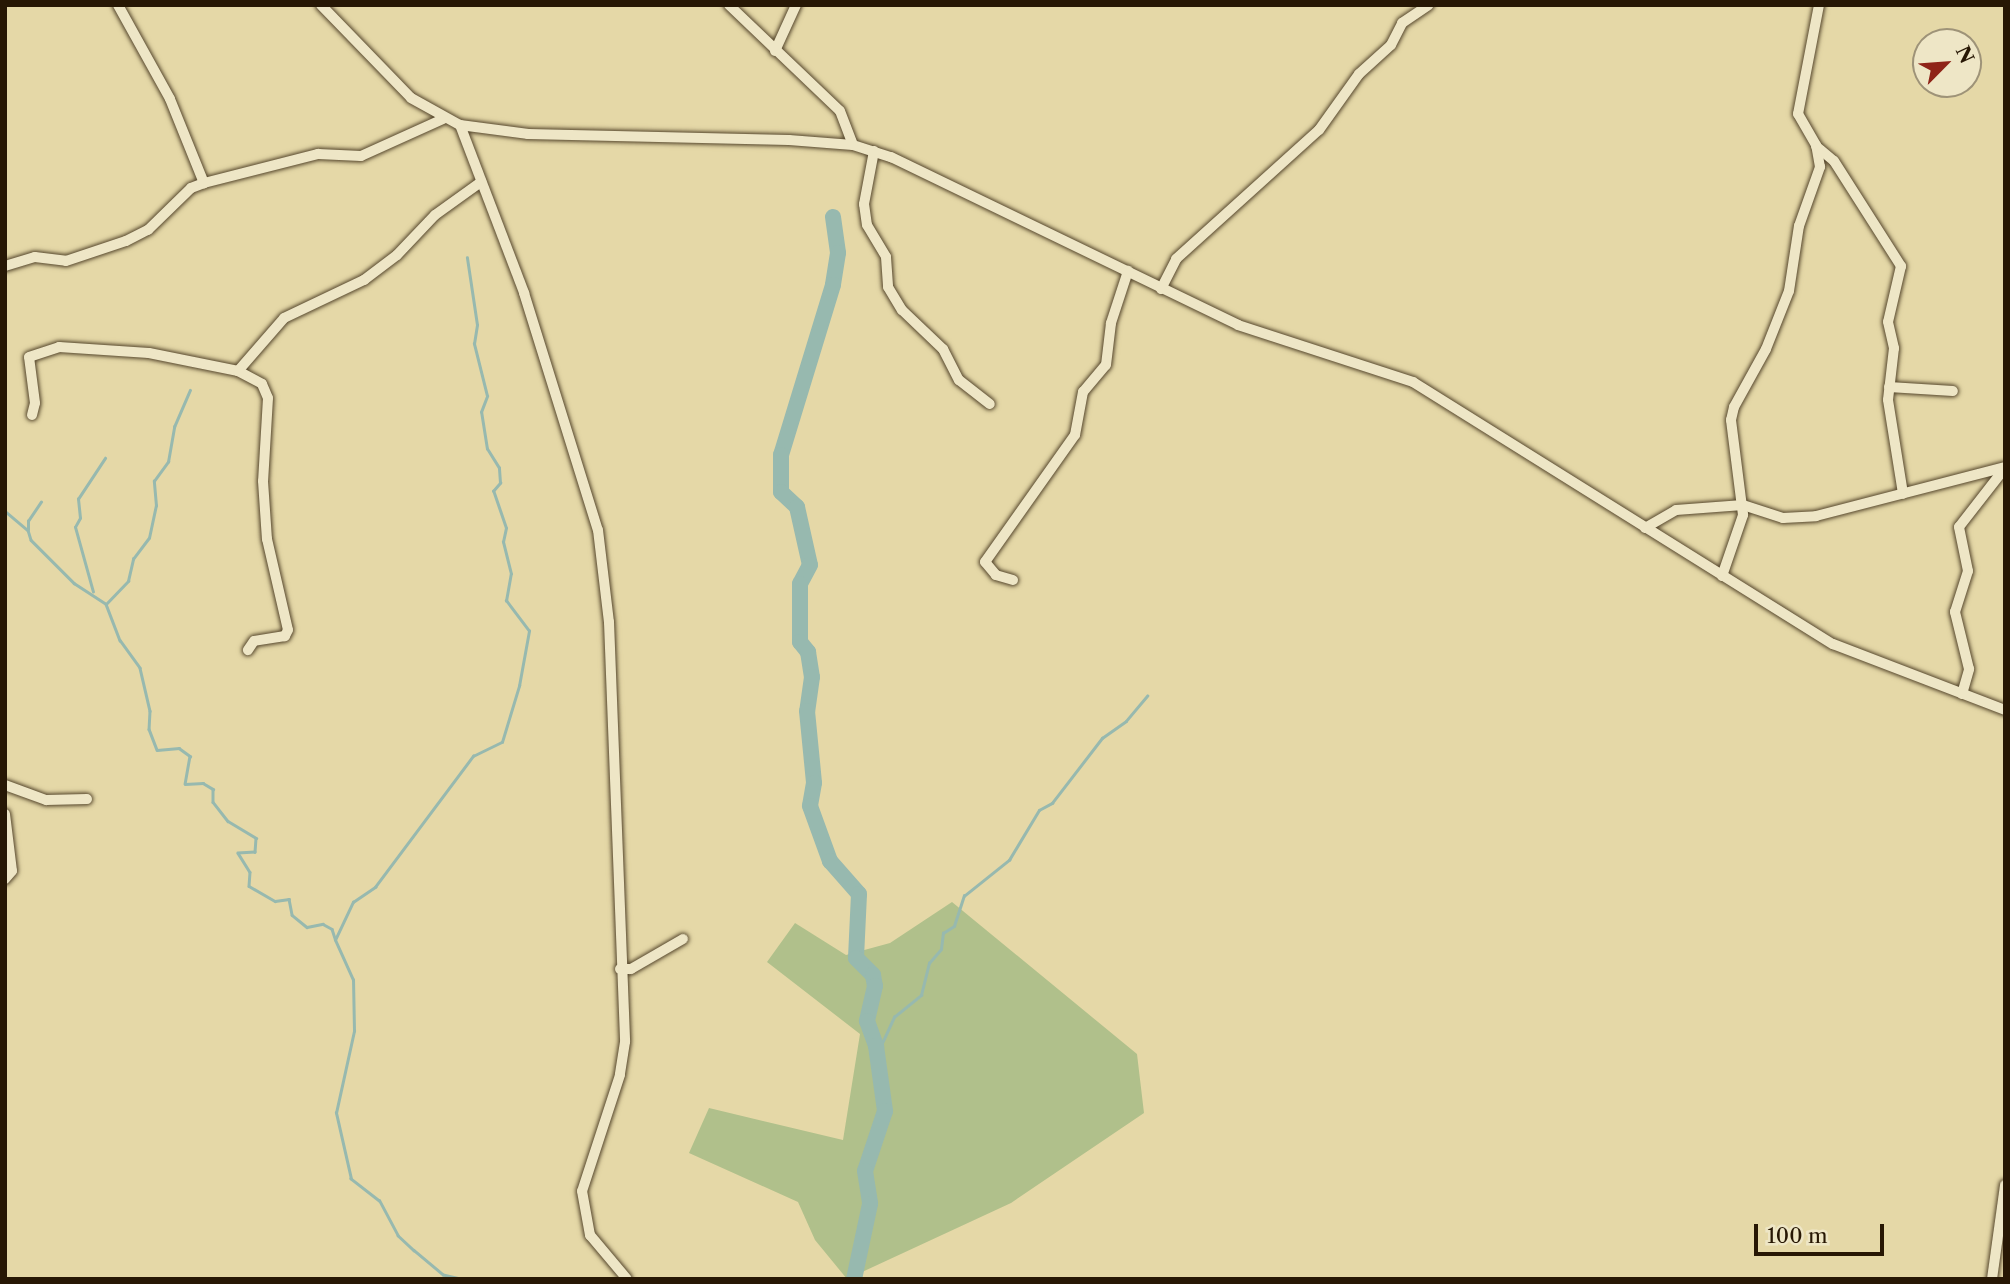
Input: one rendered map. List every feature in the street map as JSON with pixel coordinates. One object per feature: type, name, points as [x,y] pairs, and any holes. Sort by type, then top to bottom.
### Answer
[{"type":"street","points":[[118,5],[170,99],[204,183]]},
{"type":"street","points":[[321,5],[411,98],[443,119],[460,125],[528,134],[853,145],[874,151],[1238,325],[1413,382],[1472,415],[1645,528],[1833,644],[2005,710]]},
{"type":"street","points":[[729,5],[840,111],[853,145]]},
{"type":"street","points":[[775,51],[796,5]]},
{"type":"street","points":[[1161,289],[1176,259],[1319,131],[1359,74],[1391,46],[1402,23],[1429,5]]},
{"type":"street","points":[[1819,5],[1798,114],[1801,127],[1834,161],[1901,266],[1888,322],[1894,337],[1889,387],[1903,494]]},
{"type":"street","points":[[5,266],[35,257],[66,261],[126,241],[148,230],[191,188],[204,183],[318,154],[361,156],[443,119]]},
{"type":"street","points":[[460,125],[524,293],[598,530],[609,622],[620,969],[625,1042],[621,1074],[582,1191],[590,1235],[627,1279]]},
{"type":"street","points":[[1722,576],[1741,525],[1743,505],[1731,420],[1738,396],[1766,349],[1790,291],[1799,226],[1820,166],[1816,145]]},
{"type":"street","points":[[874,151],[864,204],[867,225],[886,257],[888,287],[902,310],[943,349],[959,380],[990,404]]},
{"type":"street","points":[[238,371],[284,318],[364,280],[397,255],[435,215],[481,182]]},
{"type":"street","points":[[1013,580],[996,575],[985,562],[1075,435],[1083,391],[1106,365],[1111,324],[1128,271]]},
{"type":"street","points":[[32,415],[35,403],[29,357],[59,347],[149,353],[238,371],[262,384],[268,393],[263,481],[267,539],[288,630],[285,636],[254,641],[248,650]]},
{"type":"street","points":[[1889,387],[1953,391]]},
{"type":"street","points":[[1645,528],[1676,510],[1743,505],[1793,519],[2005,468]]},
{"type":"street","points":[[1962,694],[1969,669],[1955,612],[1968,576],[1959,527],[2005,468]]},
{"type":"street","points":[[5,785],[46,800],[87,799]]},
{"type":"street","points":[[5,814],[12,871],[5,878]]},
{"type":"street","points":[[620,969],[631,969],[682,939]]},
{"type":"street","points":[[1992,1279],[2005,1185]]},
{"type":"green space","points":[[952,902],[1137,1054],[1144,1113],[1011,1203],[847,1279],[815,1240],[798,1202],[689,1153],[709,1108],[843,1140],[860,1034],[767,962],[795,923],[846,955],[890,943]]},
{"type":"waterway","points":[[833,217],[838,253],[833,285],[781,455],[781,492],[797,507],[810,565],[800,584],[800,642],[808,652],[812,677],[807,711],[814,783],[810,806],[830,861],[859,894],[856,958],[873,975],[875,986],[867,1021],[876,1046],[885,1111],[865,1171],[870,1204],[854,1279]]},
{"type":"waterway","points":[[460,1279],[443,1275],[414,1251],[398,1236],[379,1201],[351,1179],[336,1113],[354,1031],[353,980],[335,940],[353,902],[375,887],[473,756],[502,742],[519,686],[529,631],[506,601],[511,574],[503,542],[506,528],[493,491],[500,483],[499,468],[487,449],[481,412],[487,396],[474,344],[477,325],[467,258]]},
{"type":"waterway","points":[[106,604],[128,581],[133,559],[149,538],[156,506],[154,481],[168,462],[174,427],[190,390]]},
{"type":"waterway","points":[[93,592],[75,527],[80,518],[78,499],[105,458]]},
{"type":"waterway","points":[[28,529],[28,521],[41,502]]},
{"type":"waterway","points":[[5,511],[28,530],[31,540],[74,583],[106,604],[120,640],[140,668],[150,711],[149,729],[157,750],[179,748],[190,756],[185,784],[203,783],[213,789],[213,802],[228,821],[256,838],[255,852],[238,853],[250,872],[249,886],[275,901],[289,899],[292,915],[307,927],[323,924],[332,929],[335,938]]},
{"type":"waterway","points":[[877,1054],[894,1017],[921,995],[929,963],[941,949],[943,933],[954,926],[964,896],[1009,860],[1039,810],[1052,803],[1102,738],[1126,721],[1147,696]]}]
